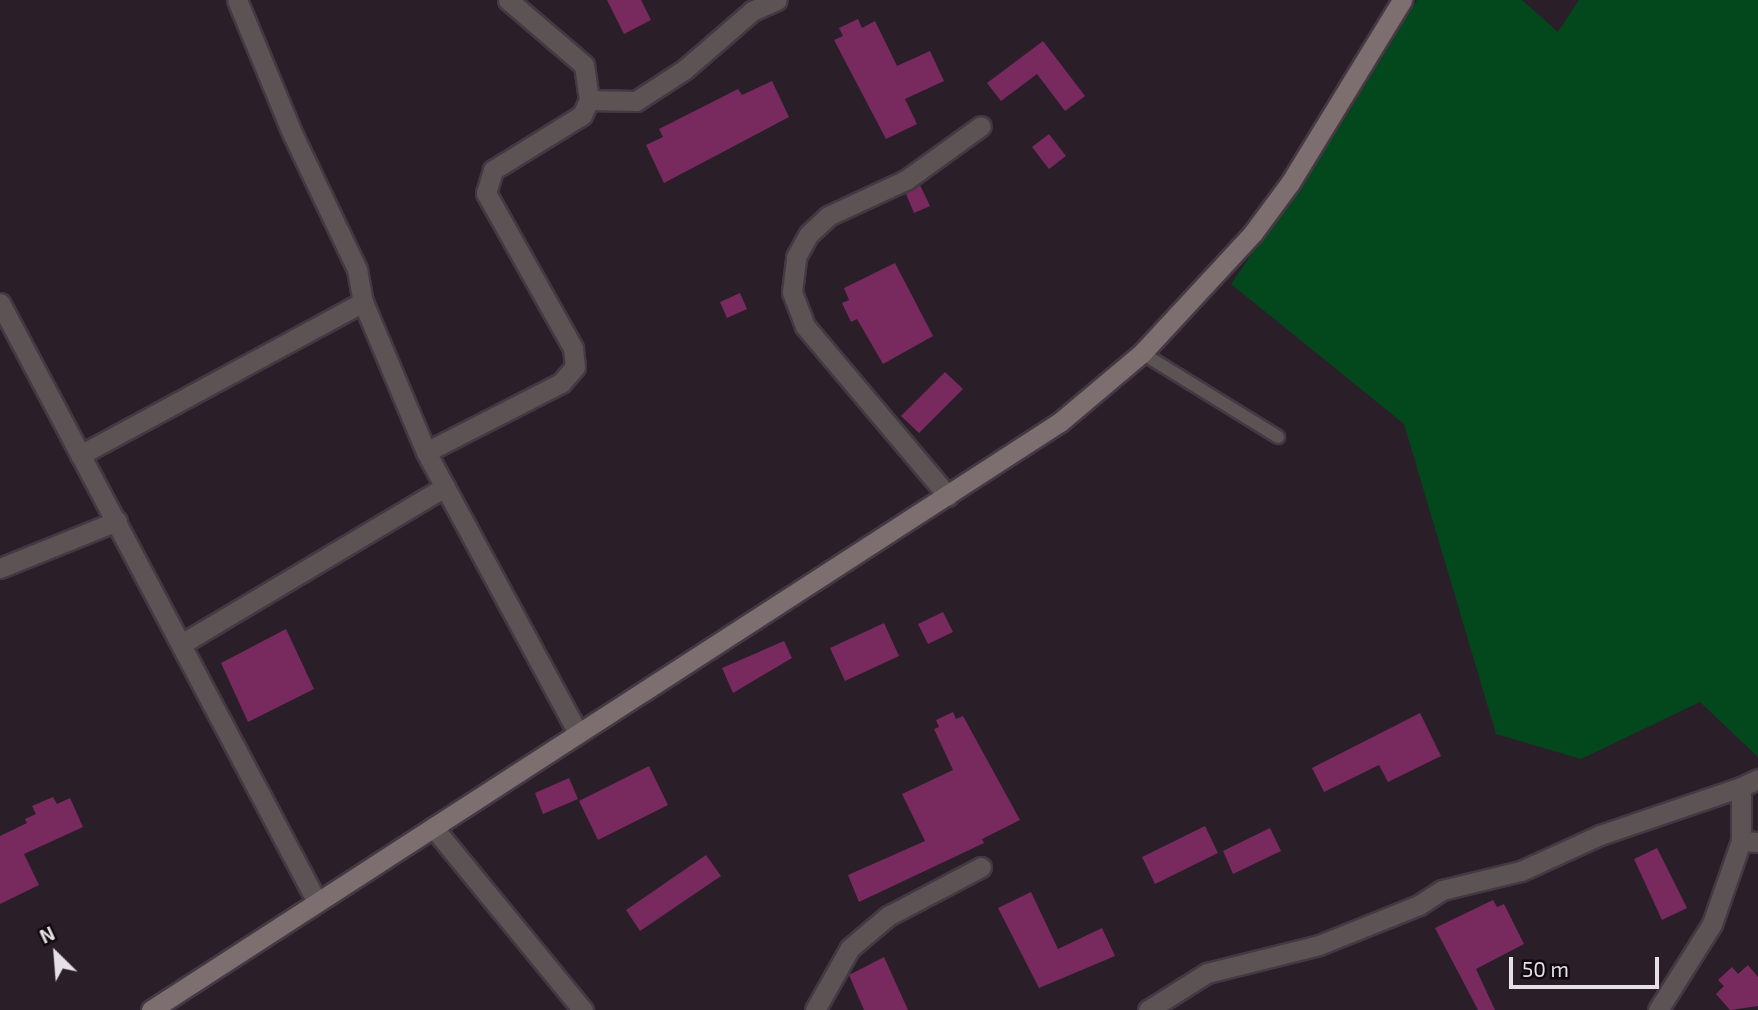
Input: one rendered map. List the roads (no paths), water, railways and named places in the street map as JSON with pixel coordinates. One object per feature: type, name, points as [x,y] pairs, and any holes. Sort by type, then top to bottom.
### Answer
[{"type":"main road","points":[[151,1010],[578,731],[1060,422],[1142,353],[1208,286],[1290,183],[1402,0]]},
{"type":"street","points":[[237,0],[293,135],[357,269],[363,302],[426,452],[578,731]]},
{"type":"street","points":[[426,452],[561,383],[575,367],[573,348],[486,193],[493,170],[582,115],[589,100],[584,65],[508,0]]},
{"type":"street","points":[[589,100],[636,101],[684,70],[752,11],[777,0]]},
{"type":"street","points":[[948,496],[805,326],[792,292],[796,257],[808,234],[828,216],[906,180],[981,126]]},
{"type":"street","points":[[80,455],[363,302]]},
{"type":"street","points":[[0,303],[183,643],[317,902]]},
{"type":"street","points":[[183,643],[444,487]]},
{"type":"street","points":[[0,568],[117,521]]},
{"type":"street","points":[[1148,1010],[1207,973],[1319,945],[1419,905],[1442,890],[1521,871],[1600,835],[1750,783],[1749,842],[1713,924],[1658,1010]]},
{"type":"street","points":[[433,827],[583,1010]]},
{"type":"street","points":[[816,1010],[850,948],[888,916],[981,867]]},
{"type":"lane","points":[[1142,353],[1278,437]]}]
